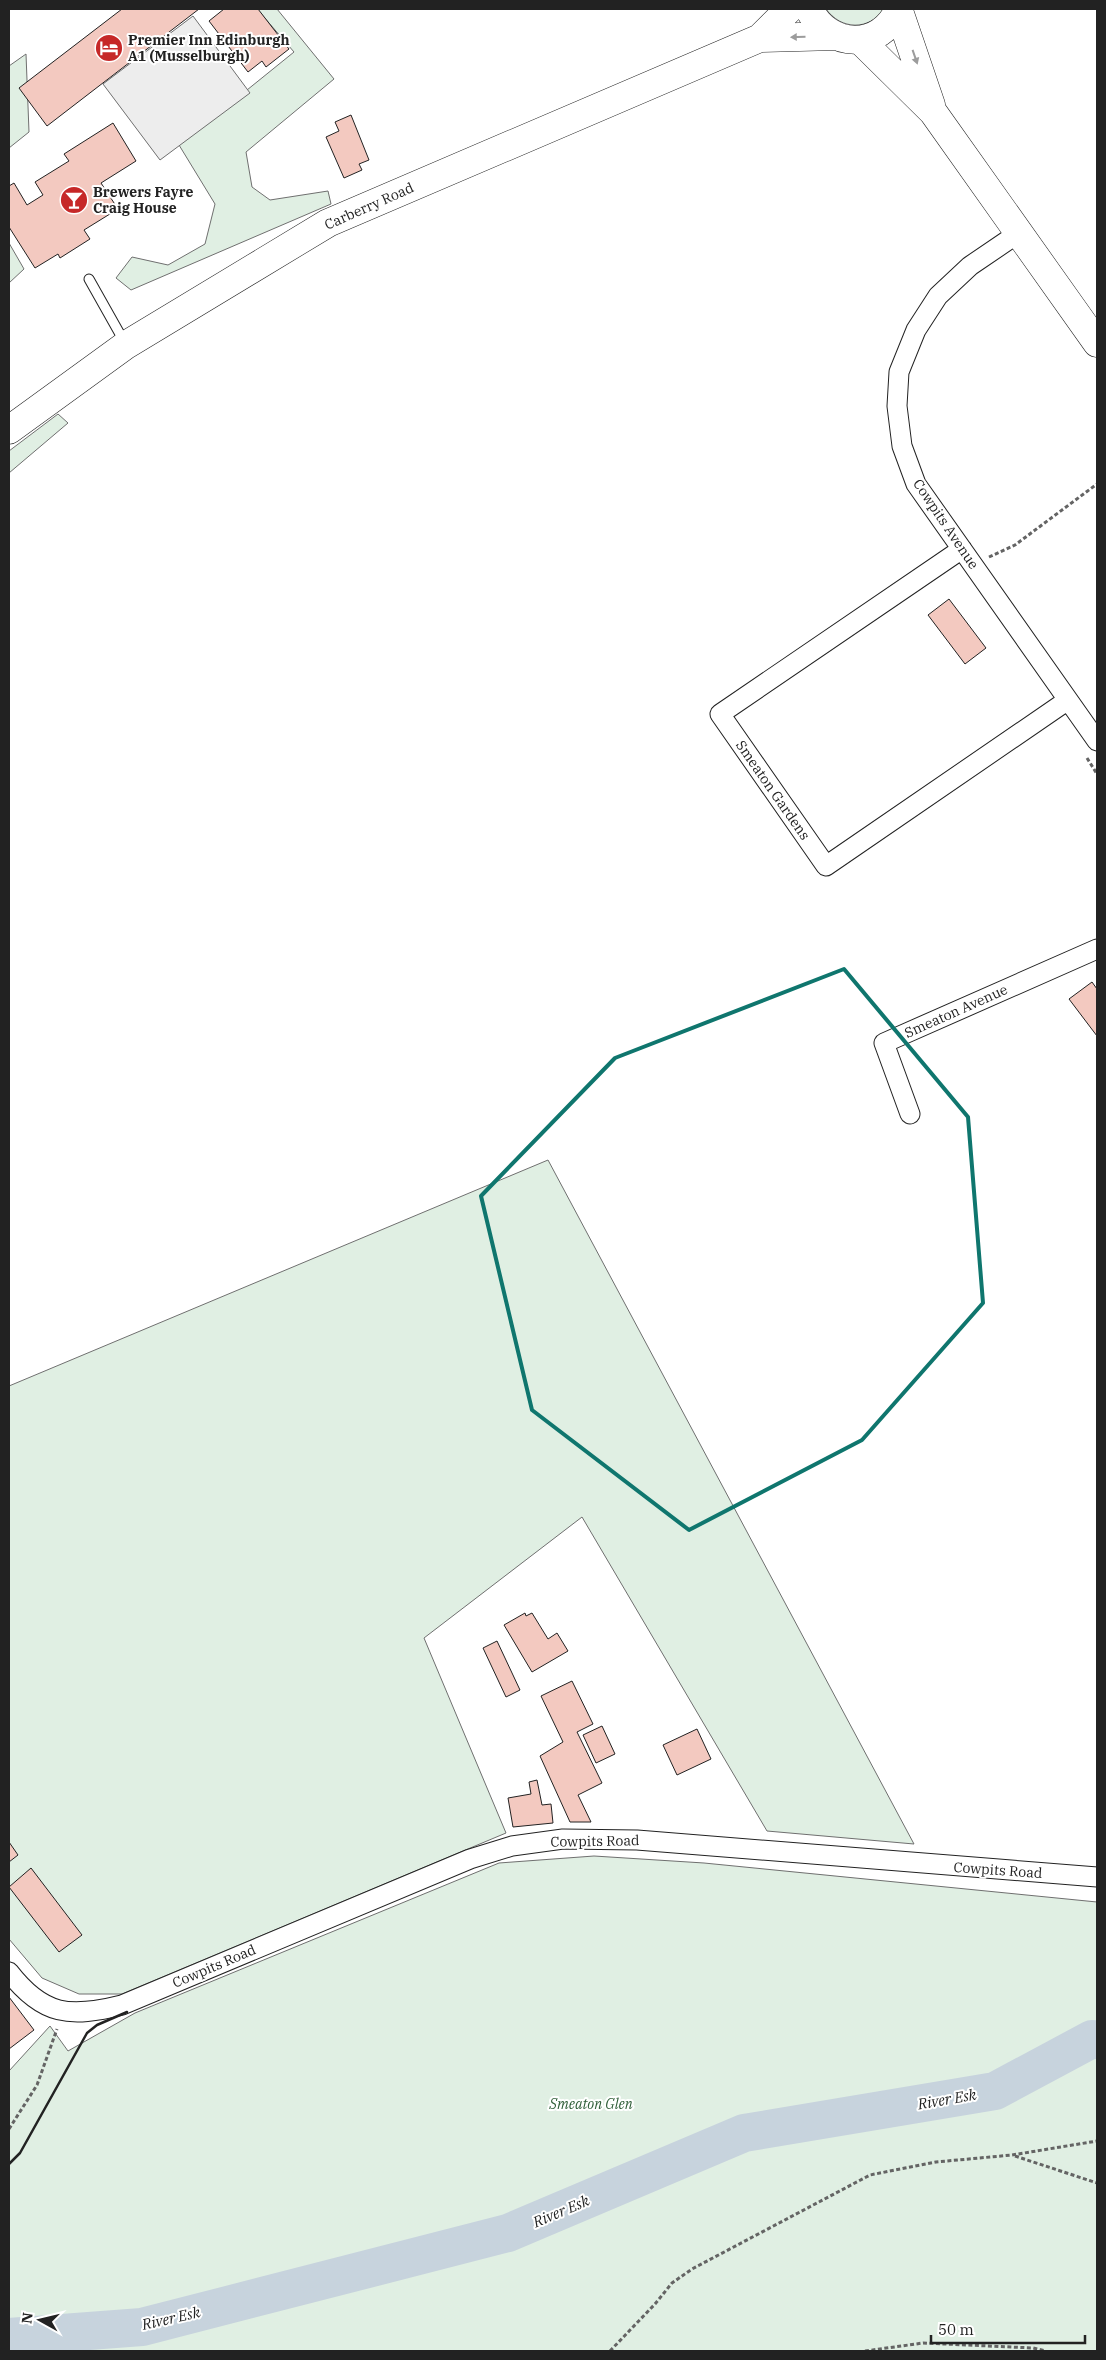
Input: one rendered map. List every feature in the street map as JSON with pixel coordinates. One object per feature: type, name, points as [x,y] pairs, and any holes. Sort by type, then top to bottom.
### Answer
[{"type":"main road","name":"Carberry Road","points":[[9,430],[126,345],[328,223],[760,38],[790,9]]},
{"type":"main road","points":[[810,9],[814,19],[824,29],[848,38],[934,112],[1097,343]]},
{"type":"main road","points":[[848,38],[883,30],[899,10]]},
{"type":"main road","points":[[899,10],[934,112]]},
{"type":"main road","name":"Carberry Road","points":[[760,38],[848,38]]},
{"type":"street","name":"Cowpits Avenue","points":[[1020,232],[970,266],[938,296],[916,330],[899,372],[896,406],[902,446],[916,484],[1097,741]]},
{"type":"street","name":"Smeaton Gardens","points":[[962,549],[720,714],[820,858],[826,866],[1068,700]]},
{"type":"street","name":"Smeaton Avenue","points":[[910,1114],[884,1043],[1097,949]]},
{"type":"street","name":"Cowpits Road","points":[[9,1972],[23,1991],[41,2005],[63,2011],[92,2012],[122,2005],[470,1859],[512,1846],[563,1839],[637,1840],[1097,1877]]},
{"type":"lane","points":[[89,278],[126,345]]},
{"type":"path","points":[[973,565],[1015,545],[1097,484]]},
{"type":"path","points":[[9,2129],[37,2085],[63,2011]]},
{"type":"path","points":[[610,2351],[655,2304],[672,2283],[692,2269],[870,2175],[936,2162],[1012,2155],[1097,2141]]},
{"type":"path","points":[[1012,2155],[1097,2183]]},
{"type":"path","points":[[865,2351],[923,2344],[1032,2348],[1046,2351]]},
{"type":"highlighted area","points":[[844,969],[968,1117],[983,1303],[862,1440],[689,1530],[532,1410],[481,1196],[615,1058]]},
{"type":"green space","points":[[257,9],[277,9],[334,79],[246,152],[252,187],[270,200],[328,191],[331,204],[131,290],[116,278],[132,257],[168,265],[205,244],[215,204],[179,145],[294,52]]},
{"type":"green space","points":[[826,9],[884,9],[871,21],[855,25],[839,21]]},
{"type":"green space","points":[[26,54],[29,132],[9,148],[9,66]]},
{"type":"green space","points":[[9,243],[24,269],[9,283]]},
{"type":"green space","points":[[58,414],[68,423],[9,473],[9,451]]},
{"type":"green space","points":[[548,1160],[914,1844],[767,1831],[582,1517],[424,1638],[506,1833],[122,1994],[79,1994],[42,1978],[9,1939],[9,1386]]},
{"type":"green space","name":"Smeaton Glen","points":[[594,1856],[704,1863],[1097,1902],[1097,2351],[9,2351],[9,2071],[50,2026],[68,2051],[135,2013],[499,1863]]},
{"type":"shaded area","points":[[193,16],[250,93],[160,160],[103,84]]},
{"type":"building","name":"Premier Inn Edinburgh A1 (Musselburgh)","points":[[122,9],[199,9],[47,126],[19,88]]},
{"type":"building","points":[[224,9],[258,9],[289,49],[266,67],[262,61],[248,72],[209,21]]},
{"type":"building","points":[[351,115],[369,160],[359,164],[362,170],[344,178],[326,137],[339,131],[335,122]]},
{"type":"building","name":"Brewers Fayre Craig House","points":[[113,123],[136,161],[101,183],[118,209],[84,230],[90,239],[60,258],[58,254],[35,268],[9,227],[9,186],[14,183],[27,205],[43,195],[35,182],[69,161],[64,154]]},
{"type":"building","points":[[949,599],[986,648],[965,664],[928,615]]},
{"type":"building","points":[[1092,982],[1097,989],[1097,1036],[1069,999]]},
{"type":"building","points":[[525,1613],[526,1616],[532,1613],[548,1639],[557,1633],[568,1651],[532,1672],[504,1625]]},
{"type":"building","points":[[497,1641],[520,1690],[506,1697],[483,1648]]},
{"type":"building","points":[[572,1681],[593,1724],[577,1732],[602,1783],[578,1795],[591,1822],[570,1822],[540,1756],[563,1742],[541,1696]]},
{"type":"building","points":[[602,1726],[615,1754],[596,1763],[583,1735]]},
{"type":"building","points":[[697,1729],[711,1759],[677,1775],[663,1745]]},
{"type":"building","points":[[537,1780],[542,1805],[551,1804],[553,1823],[513,1827],[508,1798],[531,1794],[529,1782]]},
{"type":"building","points":[[9,1842],[18,1855],[9,1862]]},
{"type":"building","points":[[31,1868],[82,1935],[59,1952],[9,1887]]},
{"type":"building","points":[[9,1997],[34,2030],[9,2049]]},
{"type":"waterway","name":"River Esk","points":[[9,2337],[142,2327],[508,2233],[744,2133],[995,2091],[1092,2039],[1097,2040]]},
{"type":"wall","points":[[9,2164],[20,2153],[87,2033],[97,2025],[127,2012]]},
{"type":"place","name":"Premier Inn Edinburgh A1 (Musselburgh)","points":[[109,48]]},
{"type":"place","name":"Brewers Fayre Craig House","points":[[74,200]]}]
